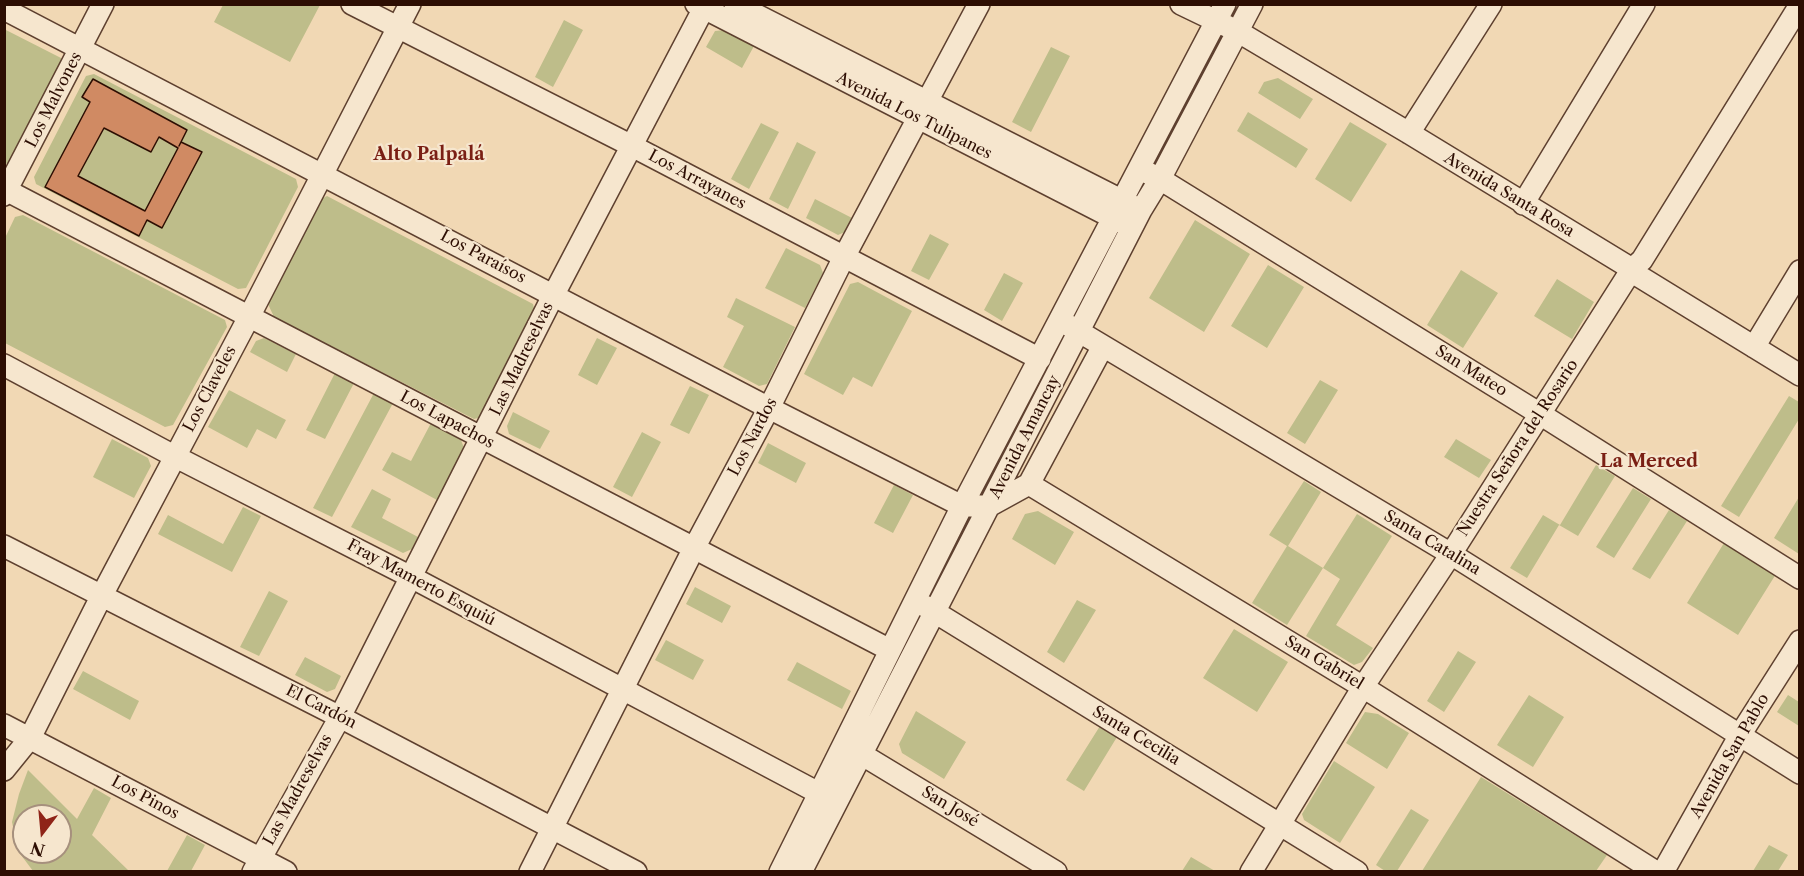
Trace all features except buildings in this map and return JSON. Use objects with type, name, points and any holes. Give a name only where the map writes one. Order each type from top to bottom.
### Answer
[{"type":"street","name":"Los Malvones","points":[[5,192],[104,4]]},
{"type":"street","name":"Los Arrayanes","points":[[352,4],[632,146],[1040,359]]},
{"type":"street","name":"Los Claveles","points":[[4,771],[30,738],[102,595],[249,317],[410,4]]},
{"type":"street","name":"Avenida Los Tulipanes","points":[[735,4],[922,109],[1127,214]]},
{"type":"street","name":"Los Nardos","points":[[530,872],[693,550],[769,408],[844,257],[979,4]]},
{"type":"street","name":"Avenida Santa Rosa","points":[[1182,4],[1220,13],[1237,31],[1632,269],[1637,275],[1800,375]]},
{"type":"street","name":"Avenida Amancay","points":[[851,750],[890,651],[962,506],[1060,321],[1127,214],[1160,178],[1252,4]]},
{"type":"street","points":[[1523,204],[1644,4]]},
{"type":"street","points":[[1409,133],[1488,5]]},
{"type":"street","name":"Nuestra Señora del Rosario","points":[[1251,872],[1363,687],[1451,554],[1632,269],[1642,260],[1800,5]]},
{"type":"street","name":"Avenida Los Tulipanes","points":[[702,6],[877,98],[922,109]]},
{"type":"street","name":"Las Madreselvas","points":[[257,865],[340,717],[702,6]]},
{"type":"street","name":"Los Paraísos","points":[[4,9],[769,408],[962,506]]},
{"type":"street","name":"Avenida Amancay","points":[[780,872],[827,798],[851,750],[935,613],[1079,331],[1127,214],[1139,170],[1220,13]]},
{"type":"street","name":"San Mateo","points":[[1139,170],[1160,178],[1800,578]]},
{"type":"street","name":"Los Lapachos","points":[[5,192],[890,651]]},
{"type":"street","points":[[1754,347],[1800,271]]},
{"type":"street","name":"Santa Catalina","points":[[1060,321],[1451,554],[1800,773]]},
{"type":"street","points":[[962,506],[989,506],[1029,484],[1103,346]]},
{"type":"street","name":"Fray Mamerto Esquiú","points":[[4,365],[174,456],[411,577],[827,798]]},
{"type":"street","name":"San Gabriel","points":[[1029,484],[1363,687],[1656,872]]},
{"type":"street","name":"El Cardón","points":[[4,546],[340,717],[636,872]]},
{"type":"street","name":"Santa Cecilia","points":[[915,600],[1357,872]]},
{"type":"street","name":"Avenida San Pablo","points":[[1663,872],[1740,735],[1800,641]]},
{"type":"street","name":"Los Pinos","points":[[4,725],[257,865],[286,872]]},
{"type":"street","name":"San José","points":[[851,750],[1056,872]]},
{"type":"street","name":"Avenida Amancay","points":[[801,872],[827,798]]},
{"type":"shaded area","points":[[223,4],[320,5],[290,62],[214,22]]},
{"type":"shaded area","points":[[564,20],[583,30],[553,87],[535,77]]},
{"type":"shaded area","points":[[4,29],[61,58],[62,65],[9,163],[5,164]]},
{"type":"shaded area","points":[[725,30],[754,46],[742,68],[706,47],[715,31]]},
{"type":"shaded area","points":[[1051,47],[1070,56],[1031,132],[1012,122]]},
{"type":"shaded area","points":[[94,74],[296,179],[298,187],[246,288],[238,289],[36,184],[34,177],[86,76]]},
{"type":"shaded area","points":[[1278,78],[1313,99],[1300,119],[1258,93],[1264,82]]},
{"type":"shaded area","points":[[1248,112],[1308,149],[1296,168],[1237,131]]},
{"type":"shaded area","points":[[1350,122],[1387,144],[1351,202],[1315,179]]},
{"type":"shaded area","points":[[761,123],[779,132],[749,189],[731,179]]},
{"type":"shaded area","points":[[797,142],[816,152],[788,209],[769,199]]},
{"type":"shaded area","points":[[327,196],[533,304],[535,312],[482,417],[474,419],[274,317],[268,304],[323,198]]},
{"type":"shaded area","points":[[815,199],[852,218],[845,232],[838,235],[806,218]]},
{"type":"shaded area","points":[[23,215],[225,320],[227,327],[173,425],[165,427],[5,343],[5,238],[15,217]]},
{"type":"shaded area","points":[[1195,220],[1250,254],[1204,332],[1149,298]]},
{"type":"shaded area","points":[[930,234],[949,244],[929,280],[911,271]]},
{"type":"shaded area","points":[[786,248],[820,265],[823,273],[805,308],[765,288]]},
{"type":"shaded area","points":[[1268,265],[1304,287],[1267,348],[1231,326]]},
{"type":"shaded area","points":[[1461,270],[1498,293],[1463,348],[1427,325]]},
{"type":"shaded area","points":[[1004,273],[1023,283],[1002,321],[984,310]]},
{"type":"shaded area","points":[[1557,279],[1594,302],[1572,339],[1534,316]]},
{"type":"shaded area","points":[[858,282],[912,311],[872,387],[853,377],[843,395],[804,374],[850,284]]},
{"type":"shaded area","points":[[736,298],[795,327],[767,384],[759,386],[723,367],[744,326],[727,317]]},
{"type":"shaded area","points":[[264,338],[296,354],[287,372],[250,352],[256,341]]},
{"type":"shaded area","points":[[597,338],[617,348],[597,385],[578,375]]},
{"type":"shaded area","points":[[335,373],[354,383],[325,439],[306,430]]},
{"type":"shaded area","points":[[1320,380],[1338,390],[1305,444],[1287,433]]},
{"type":"shaded area","points":[[690,386],[709,395],[689,434],[670,425]]},
{"type":"shaded area","points":[[229,390],[286,420],[276,439],[257,429],[247,448],[208,427]]},
{"type":"shaded area","points":[[374,393],[393,403],[332,517],[313,508]]},
{"type":"shaded area","points":[[1789,396],[1799,402],[1799,419],[1739,517],[1721,506]]},
{"type":"shaded area","points":[[513,412],[550,431],[540,449],[509,434],[507,426]]},
{"type":"shaded area","points":[[431,423],[461,440],[464,448],[437,500],[382,470],[392,452],[411,461]]},
{"type":"shaded area","points":[[642,432],[661,442],[632,497],[613,487]]},
{"type":"shaded area","points":[[112,439],[148,458],[151,466],[134,498],[93,477]]},
{"type":"shaded area","points":[[1456,439],[1491,460],[1479,478],[1444,457]]},
{"type":"shaded area","points":[[768,443],[806,463],[796,483],[758,463]]},
{"type":"shaded area","points":[[1596,465],[1615,476],[1578,536],[1559,525],[1527,578],[1510,568],[1543,515],[1560,525]]},
{"type":"shaded area","points":[[1304,481],[1321,492],[1288,546],[1323,568],[1287,625],[1252,603],[1287,546],[1269,535]]},
{"type":"shaded area","points":[[894,485],[913,495],[893,533],[874,523]]},
{"type":"shaded area","points":[[1633,488],[1651,499],[1614,558],[1596,547]]},
{"type":"shaded area","points":[[372,489],[391,499],[382,518],[418,537],[412,549],[403,553],[351,527]]},
{"type":"shaded area","points":[[1799,497],[1799,554],[1774,538]]},
{"type":"shaded area","points":[[243,507],[261,516],[232,572],[158,534],[168,515],[223,544]]},
{"type":"shaded area","points":[[1669,510],[1687,521],[1650,579],[1632,569]]},
{"type":"shaded area","points":[[1038,511],[1074,532],[1055,565],[1012,539],[1025,514]]},
{"type":"shaded area","points":[[1357,514],[1392,536],[1336,625],[1373,648],[1362,662],[1354,665],[1306,636],[1340,579],[1323,568]]},
{"type":"shaded area","points":[[1724,543],[1776,574],[1738,635],[1687,603]]},
{"type":"shaded area","points":[[695,587],[731,606],[722,623],[686,604]]},
{"type":"shaded area","points":[[269,591],[288,601],[259,656],[240,647]]},
{"type":"shaded area","points":[[1077,600],[1096,610],[1064,663],[1047,652]]},
{"type":"shaded area","points":[[1234,629],[1288,662],[1257,712],[1203,678]]},
{"type":"shaded area","points":[[666,640],[704,660],[693,680],[655,660]]},
{"type":"shaded area","points":[[1458,651],[1476,662],[1444,712],[1427,701]]},
{"type":"shaded area","points":[[305,657],[341,676],[335,689],[327,692],[295,675]]},
{"type":"shaded area","points":[[797,662],[851,691],[842,709],[787,680]]},
{"type":"shaded area","points":[[83,671],[139,701],[130,720],[73,689]]},
{"type":"shaded area","points":[[1529,695],[1564,717],[1533,767],[1497,745]]},
{"type":"shaded area","points":[[1788,695],[1799,702],[1799,726],[1777,712]]},
{"type":"shaded area","points":[[916,711],[966,742],[944,779],[902,753],[899,744]]},
{"type":"shaded area","points":[[1365,712],[1378,714],[1409,733],[1387,769],[1346,743]]},
{"type":"shaded area","points":[[1100,726],[1117,737],[1084,791],[1066,780]]},
{"type":"shaded area","points":[[1334,761],[1375,787],[1340,843],[1304,820],[1302,814]]},
{"type":"shaded area","points":[[28,770],[62,804],[16,804]]},
{"type":"shaded area","points":[[1481,777],[1607,855],[1596,871],[1422,871]]},
{"type":"shaded area","points":[[94,788],[111,798],[92,835],[129,871],[33,871],[28,864],[72,864],[72,814],[77,819]]},
{"type":"shaded area","points":[[1411,809],[1429,820],[1397,871],[1385,871],[1376,865]]},
{"type":"shaded area","points":[[187,835],[205,845],[191,871],[167,871]]},
{"type":"shaded area","points":[[1769,845],[1788,855],[1778,871],[1753,871]]},
{"type":"shaded area","points":[[1191,857],[1215,871],[1182,871]]},
{"type":"district","name":"Alto Palpalá","points":[[429,155]]},
{"type":"district","name":"La Merced","points":[[1649,462]]}]
